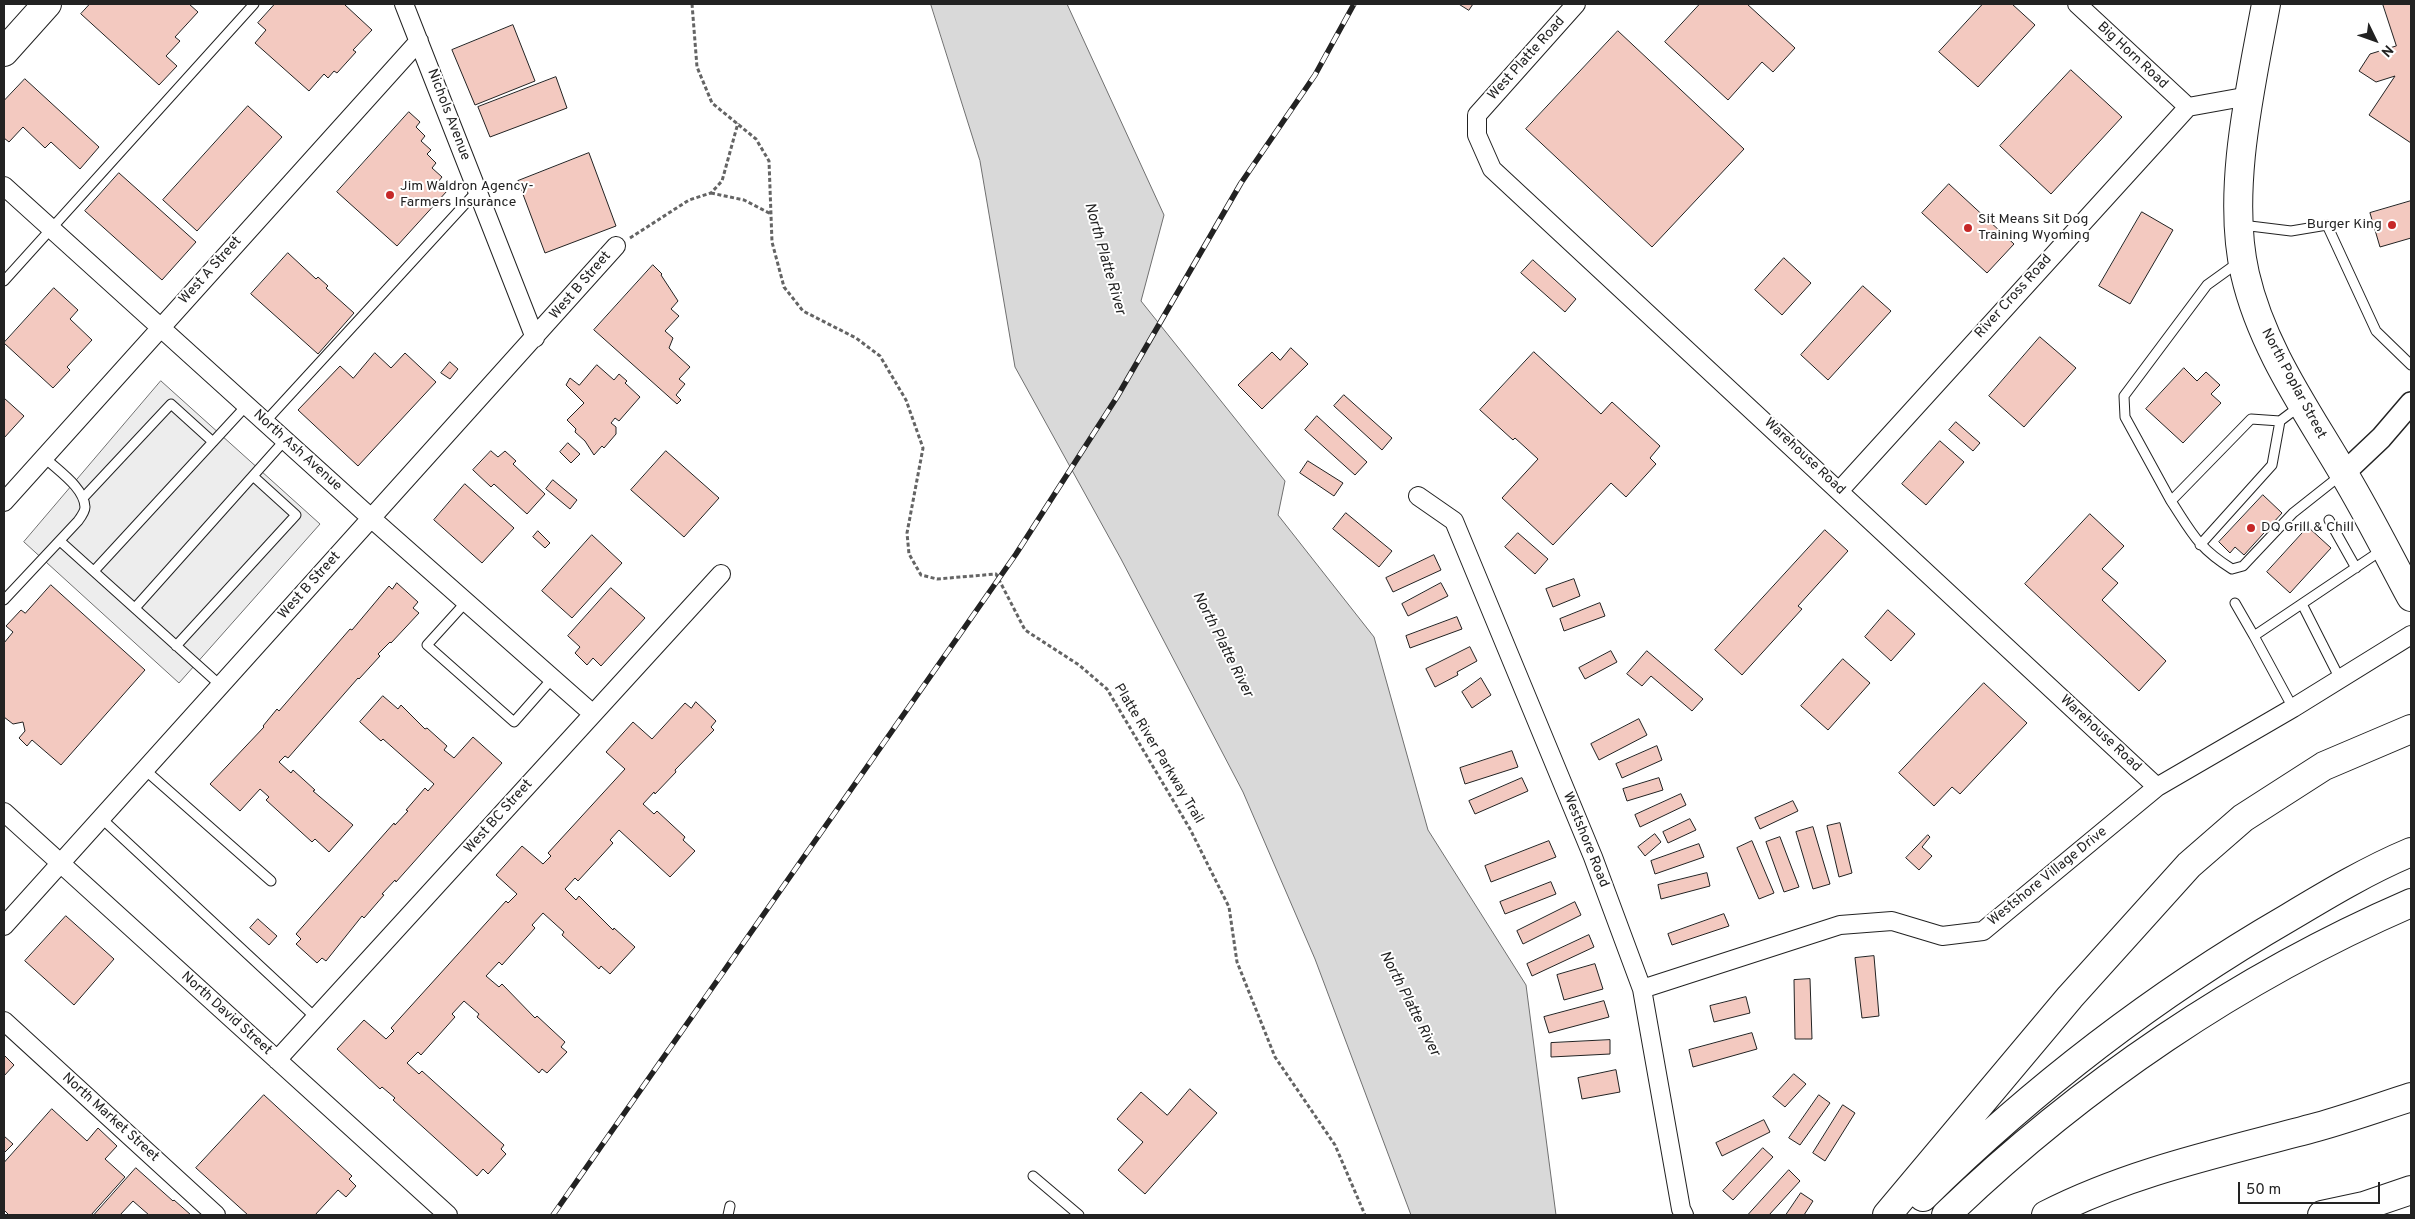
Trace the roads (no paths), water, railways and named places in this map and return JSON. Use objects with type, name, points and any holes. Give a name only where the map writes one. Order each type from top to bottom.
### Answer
[{"type":"main road","points":[[4,52],[47,4]]},
{"type":"main road","name":"North Poplar Street","points":[[2266,4],[2249,96],[2240,173],[2240,224],[2245,273],[2291,413],[2344,473],[2411,596]]},
{"type":"main road","points":[[1888,1215],[2070,997],[2189,865],[2243,818],[2318,770],[2411,729]]},
{"type":"main road","points":[[1904,1215],[2042,1088],[2128,1021],[2240,946],[2334,891],[2403,856]]},
{"type":"main road","points":[[1946,1215],[2024,1144],[2083,1097],[2164,1040],[2212,1008],[2292,961],[2411,903]]},
{"type":"main road","points":[[2046,1215],[2135,1177],[2236,1147],[2319,1126],[2411,1097]]},
{"type":"main road","points":[[2322,1215],[2364,1206],[2411,1190]]},
{"type":"street","name":"Nichols Avenue","points":[[404,4],[535,338]]},
{"type":"street","name":"West Platte Road","points":[[1477,114],[1576,4]]},
{"type":"street","name":"Big Horn Road","points":[[2077,4],[2188,107]]},
{"type":"street","name":"West A Street","points":[[4,502],[419,41]]},
{"type":"street","points":[[2188,107],[2249,96]]},
{"type":"street","name":"River Cross Road","points":[[1840,490],[2188,107]]},
{"type":"street","name":"Warehouse Road","points":[[1477,114],[1476,136],[1492,168],[2157,787]]},
{"type":"street","name":"North Ash Avenue","points":[[4,186],[371,518],[593,714]]},
{"type":"street","name":"West B Street","points":[[4,926],[59,862],[535,338],[616,246]]},
{"type":"street","points":[[2344,473],[2381,438],[2411,403]]},
{"type":"street","name":"Westshore Road","points":[[1418,496],[1454,521],[1593,857],[1642,989],[1681,1209],[1684,1215]]},
{"type":"street","name":"West BC Street","points":[[277,1060],[721,574]]},
{"type":"street","name":"Westshore Village Drive","points":[[1642,989],[1840,925],[1892,921],[1942,936],[1983,931],[2157,787],[2293,708],[2411,635]]},
{"type":"street","name":"North David Street","points":[[4,812],[448,1215]]},
{"type":"street","name":"North Market Street","points":[[4,1021],[216,1215]]},
{"type":"lane","points":[[4,281],[254,4]]},
{"type":"lane","points":[[265,422],[478,190]]},
{"type":"lane","points":[[2240,224],[2291,231],[2327,225],[2376,332],[2411,365]]},
{"type":"lane","points":[[2243,259],[2207,285],[2124,396],[2125,416],[2171,501],[2200,545],[2212,556],[2232,569],[2243,566],[2293,513],[2344,473]]},
{"type":"lane","points":[[83,498],[171,404],[213,442]]},
{"type":"lane","points":[[94,571],[247,405]]},
{"type":"lane","points":[[2171,501],[2251,419],[2291,413],[2272,466],[2200,545]]},
{"type":"lane","points":[[135,608],[285,440]]},
{"type":"lane","points":[[4,600],[78,521],[85,509],[83,498],[76,488],[44,458]]},
{"type":"lane","points":[[176,646],[296,515],[253,476]]},
{"type":"lane","points":[[2329,520],[2356,568]]},
{"type":"lane","points":[[60,541],[220,685]]},
{"type":"lane","points":[[2254,636],[2385,548]]},
{"type":"lane","points":[[466,602],[427,645],[514,722],[552,678]]},
{"type":"lane","points":[[2235,603],[2293,708]]},
{"type":"lane","points":[[2302,604],[2340,679]]},
{"type":"lane","points":[[144,769],[271,881]]},
{"type":"lane","points":[[100,817],[316,1018]]},
{"type":"lane","points":[[1033,1176],[1078,1215]]},
{"type":"water","name":"North Platte River","points":[[931,4],[1067,4],[1164,215],[1141,301],[1285,481],[1278,515],[1374,637],[1428,830],[1526,985],[1556,1215],[1411,1215],[1315,959],[1243,792],[1121,559],[1015,367],[980,161]]},
{"type":"railway","points":[[553,1215],[1016,554],[1117,397],[1241,183],[1315,75],[1354,4]]},
{"type":"place","name":"Jim Waldron Agency- Farmers Insurance","points":[[390,195]]},
{"type":"place","name":"Burger King","points":[[2392,225]]},
{"type":"place","name":"Sit Means Sit Dog Training Wyoming","points":[[1968,228]]},
{"type":"place","name":"DQ Grill & Chill","points":[[2251,528]]}]
